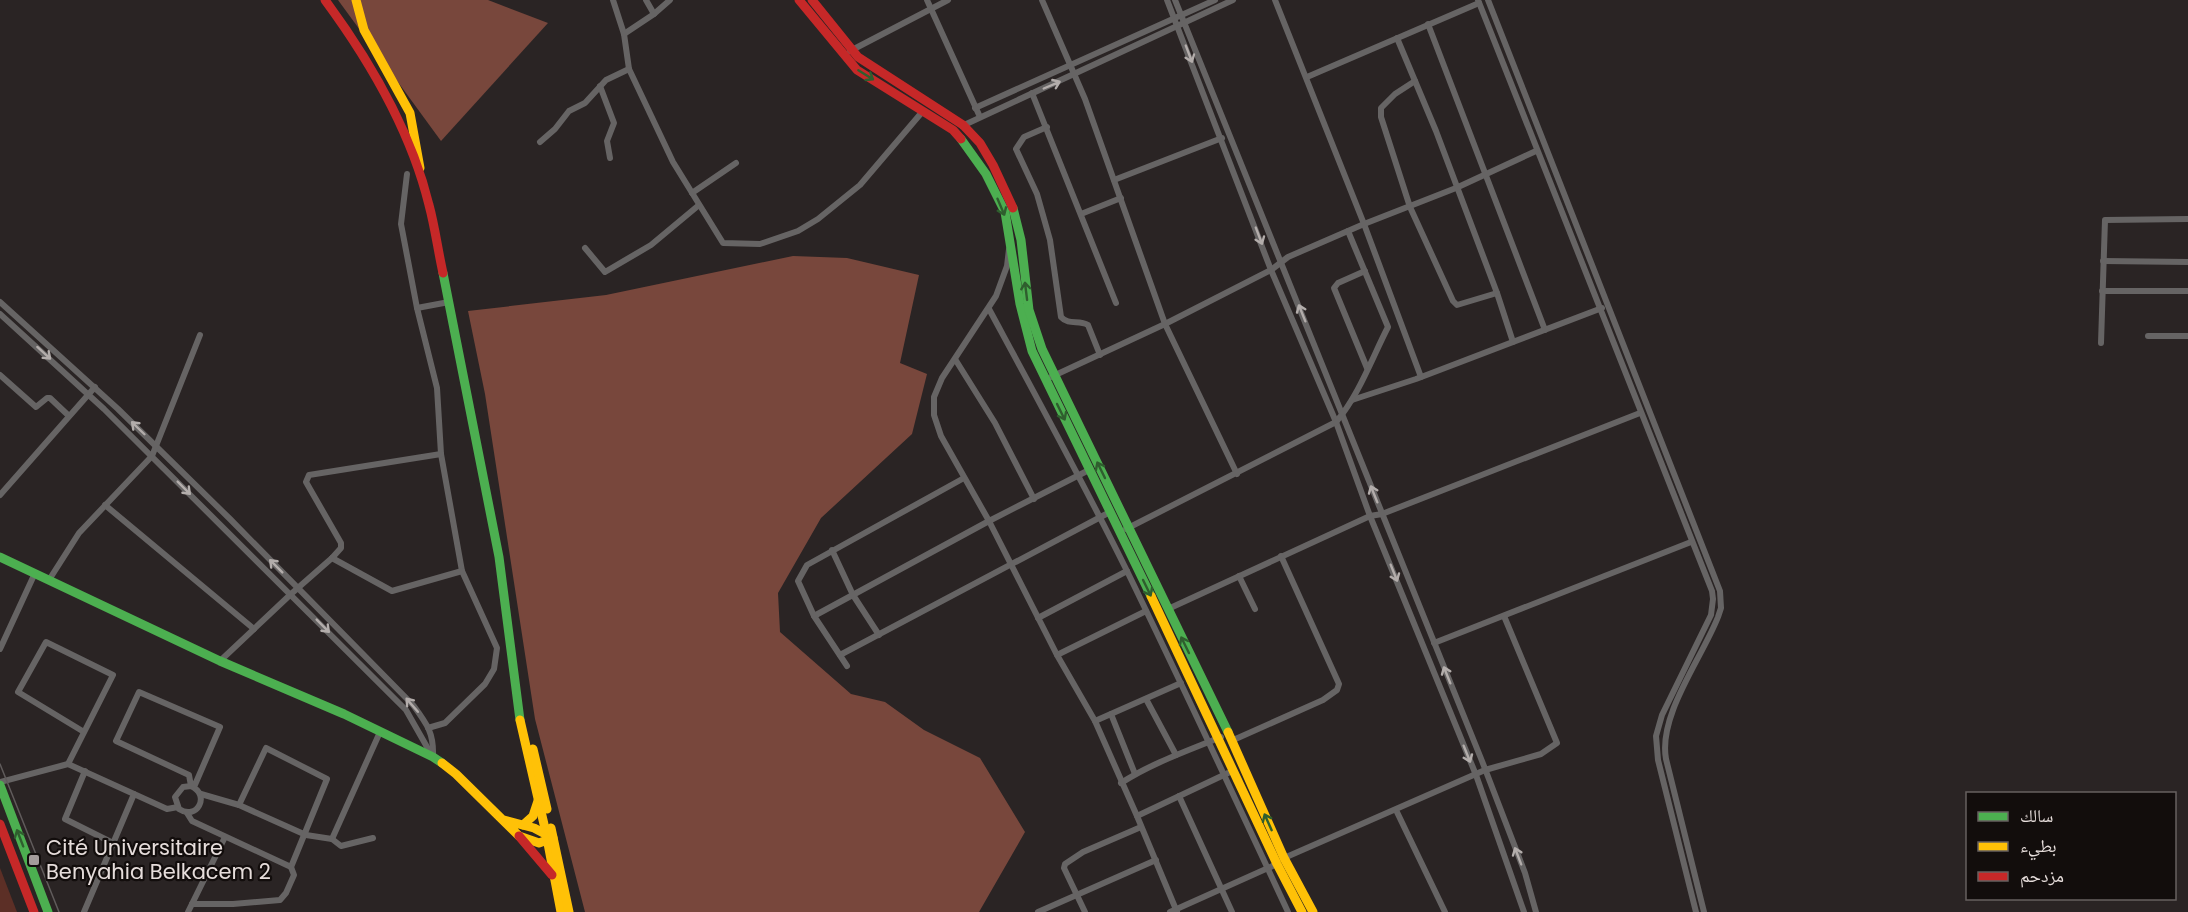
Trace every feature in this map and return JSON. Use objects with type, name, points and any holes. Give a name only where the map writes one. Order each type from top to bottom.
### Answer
[{"type":"main road","points":[[325,0],[347,30],[371,70],[404,133],[429,204],[499,557],[521,724],[538,798],[569,912]]},
{"type":"main road","points":[[356,0],[366,34],[410,113],[415,132],[420,174]]},
{"type":"main road","points":[[799,0],[857,70],[953,130],[984,169],[1002,207],[1009,234],[1025,332],[1045,380],[1110,512],[1124,530],[1168,609],[1226,738],[1276,863],[1313,912]]},
{"type":"main road","points":[[812,0],[852,50],[866,63],[963,125],[980,143],[993,165],[1011,203],[1021,240],[1029,310],[1038,339],[1124,530],[1226,738],[1229,773],[1302,912]]},
{"type":"main road","points":[[0,557],[220,661],[344,714],[433,757],[456,774],[504,820],[553,876]]},
{"type":"main road","points":[[518,698],[533,750],[561,912]]},
{"type":"main road","points":[[0,784],[48,912]]},
{"type":"main road","points":[[523,825],[532,816],[538,798]]},
{"type":"main road","points":[[504,820],[523,825],[549,837]]},
{"type":"main road","points":[[0,824],[34,912]]},
{"type":"main road","points":[[519,836],[534,842],[549,837]]},
{"type":"street","points":[[613,0],[624,34],[629,69],[673,162],[722,242],[760,244],[798,231],[818,219],[860,184],[922,111]]},
{"type":"street","points":[[646,0],[654,14]]},
{"type":"street","points":[[624,34],[670,0]]},
{"type":"street","points":[[927,0],[980,117]]},
{"type":"street","points":[[843,55],[948,0]]},
{"type":"street","points":[[1042,0],[1075,74],[1165,324],[1237,474]]},
{"type":"street","points":[[1167,0],[1181,19]]},
{"type":"street","points":[[1175,0],[1485,770],[1525,873],[1536,912]]},
{"type":"street","points":[[953,130],[1178,26],[1181,19],[1215,0]]},
{"type":"street","points":[[975,108],[1071,64],[1233,0]]},
{"type":"street","points":[[1275,0],[1364,224],[1421,377]]},
{"type":"street","points":[[1307,77],[1428,24],[1479,4],[1489,3],[1717,583],[1721,608],[1670,719],[1664,740],[1666,759],[1704,912]]},
{"type":"street","points":[[1479,4],[1712,591],[1713,607],[1707,624],[1662,715],[1658,726],[1656,749],[1696,912]]},
{"type":"street","points":[[1428,24],[1545,330]]},
{"type":"street","points":[[1178,26],[1271,270],[1336,422],[1371,516],[1476,775],[1524,912]]},
{"type":"street","points":[[1397,38],[1497,293],[1513,342]]},
{"type":"street","points":[[540,142],[555,129],[568,111],[585,103],[606,80],[629,69]]},
{"type":"street","points":[[1415,81],[1395,94],[1381,108],[1381,117],[1410,207],[1453,301],[1457,305],[1497,293]]},
{"type":"street","points":[[600,86],[614,123],[608,141],[610,158]]},
{"type":"street","points":[[1032,93],[1116,303]]},
{"type":"street","points":[[1047,127],[1024,137],[1017,144],[1016,153],[1037,195],[1047,229],[1059,313],[1067,322],[1082,322],[1088,325],[1100,355]]},
{"type":"street","points":[[1114,180],[1222,138]]},
{"type":"street","points":[[1045,380],[1165,324],[1271,270],[1281,261],[1364,224],[1456,188],[1536,151]]},
{"type":"street","points":[[692,193],[736,163]]},
{"type":"street","points":[[407,174],[401,224],[417,308],[437,388],[441,454],[462,572],[497,648],[494,669],[485,684],[445,723],[428,728]]},
{"type":"street","points":[[1081,214],[1121,198]]},
{"type":"street","points":[[585,248],[605,272],[651,245],[699,205]]},
{"type":"street","points":[[2102,343],[2104,221],[2107,218],[2188,219]]},
{"type":"street","points":[[1124,530],[1336,422],[1343,414],[1388,327],[1348,231]]},
{"type":"street","points":[[1009,234],[1007,266],[996,296],[942,378],[934,397],[934,415],[942,436],[989,521],[1057,655],[1095,721],[1137,816],[1174,911],[1485,770],[1541,754],[1557,743],[1504,616]]},
{"type":"street","points":[[2103,261],[2188,262]]},
{"type":"street","points":[[1365,271],[1338,283],[1334,291],[1367,368]]},
{"type":"street","points":[[2102,291],[2188,291]]},
{"type":"street","points":[[0,302],[95,387],[413,705],[434,741],[433,757]]},
{"type":"street","points":[[417,308],[449,302]]},
{"type":"street","points":[[1352,400],[1421,377],[1608,305]]},
{"type":"street","points":[[988,309],[1100,518],[1209,742],[1229,773],[1137,816]]},
{"type":"street","points":[[0,314],[152,456],[406,710],[433,757]]},
{"type":"street","points":[[49,580],[79,533],[152,456],[200,335]]},
{"type":"street","points":[[2148,336],[2188,336]]},
{"type":"street","points":[[955,359],[995,423],[1034,499]]},
{"type":"street","points":[[0,375],[36,407],[50,398],[69,416]]},
{"type":"street","points":[[0,495],[95,387]]},
{"type":"street","points":[[1168,609],[1371,516],[1382,514],[1640,413]]},
{"type":"street","points":[[220,661],[332,558],[341,545],[306,482],[309,475],[441,454]]},
{"type":"street","points":[[814,616],[989,521],[1089,470]]},
{"type":"street","points":[[847,666],[814,616],[798,581],[807,565],[964,478]]},
{"type":"street","points":[[105,505],[254,629]]},
{"type":"street","points":[[840,655],[1110,512]]},
{"type":"street","points":[[1434,643],[1691,542]]},
{"type":"street","points":[[832,550],[853,596],[879,634]]},
{"type":"street","points":[[1121,783],[1176,755],[1226,738],[1323,699],[1337,690],[1339,684],[1281,556]]},
{"type":"street","points":[[332,558],[392,591],[462,572]]},
{"type":"street","points":[[1038,618],[1127,571]]},
{"type":"street","points":[[0,649],[35,573]]},
{"type":"street","points":[[1239,576],[1255,609]]},
{"type":"street","points":[[1057,655],[1146,611]]},
{"type":"street","points":[[68,764],[113,675],[46,642],[18,692],[84,732]]},
{"type":"street","points":[[1095,721],[1181,682]]},
{"type":"street","points":[[193,787],[220,727],[139,692],[116,741],[189,775],[193,787],[201,794],[239,805],[306,836],[332,839],[341,846],[373,838]]},
{"type":"street","points":[[1146,699],[1176,755]]},
{"type":"street","points":[[1111,714],[1135,774]]},
{"type":"street","points":[[332,839],[380,732]]},
{"type":"street","points":[[239,805],[266,748],[327,779],[306,836],[291,867]]},
{"type":"street","points":[[0,784],[68,764],[167,809],[178,807]]},
{"type":"street","points":[[85,771],[64,819],[113,843]]},
{"type":"street","points":[[192,904],[233,904],[280,900],[286,893],[294,875],[291,867],[192,821],[175,801],[177,793],[183,787],[193,787]]},
{"type":"street","points":[[84,912],[134,794]]},
{"type":"street","points":[[187,813],[192,813],[200,807],[201,794]]},
{"type":"street","points":[[1179,796],[1232,912]]},
{"type":"street","points":[[1396,810],[1445,912]]},
{"type":"street","points":[[1085,912],[1064,868],[1068,861],[1141,827]]},
{"type":"street","points":[[188,912],[225,837]]},
{"type":"street","points":[[1038,912],[1155,860]]},
{"type":"street","points":[[1276,863],[1288,912]]},
{"type":"shaded area","points":[[338,0],[488,0],[548,23],[441,141]]},
{"type":"shaded area","points":[[793,256],[847,258],[919,275],[900,363],[927,374],[912,434],[821,518],[778,593],[780,632],[851,694],[885,702],[924,730],[980,758],[1025,832],[979,912],[585,912],[535,719],[485,394],[468,311],[606,295]]},
{"type":"shaded area","points":[[0,868],[17,912],[0,912]]},
{"type":"tram line","points":[[0,764],[59,912]]},
{"type":"traffic: fast","points":[[961,139],[986,174],[1005,212],[1020,304],[1032,351],[1151,596]]},
{"type":"traffic: fast","points":[[1013,208],[1021,240],[1029,310],[1042,349],[1228,732]]},
{"type":"traffic: fast","points":[[443,273],[499,557],[520,720]]},
{"type":"traffic: fast","points":[[0,557],[220,661],[344,714],[442,763]]},
{"type":"traffic: fast","points":[[0,785],[48,912]]},
{"type":"traffic: slow","points":[[356,0],[364,30],[410,113],[420,168]]},
{"type":"traffic: slow","points":[[1151,596],[1277,864],[1302,912]]},
{"type":"traffic: slow","points":[[520,720],[546,833],[561,912]]},
{"type":"traffic: slow","points":[[1228,732],[1284,858],[1313,912]]},
{"type":"traffic: slow","points":[[533,749],[547,809]]},
{"type":"traffic: slow","points":[[442,763],[519,836],[539,843],[553,838],[534,828],[504,820]]},
{"type":"traffic: slow","points":[[523,825],[533,816],[538,801]]},
{"type":"traffic: slow","points":[[551,828],[569,912]]},
{"type":"traffic: jam","points":[[325,0],[358,47],[400,124],[421,177],[443,273]]},
{"type":"traffic: jam","points":[[799,0],[857,70],[953,130],[961,139]]},
{"type":"traffic: jam","points":[[812,0],[858,57],[963,125],[980,143],[1013,208]]},
{"type":"traffic: jam","points":[[0,824],[34,912]]},
{"type":"traffic: jam","points":[[519,836],[552,875]]},
{"type":"place","name":"Cité Universitaire Benyahia Belkacem 2","points":[[34,860]]}]
